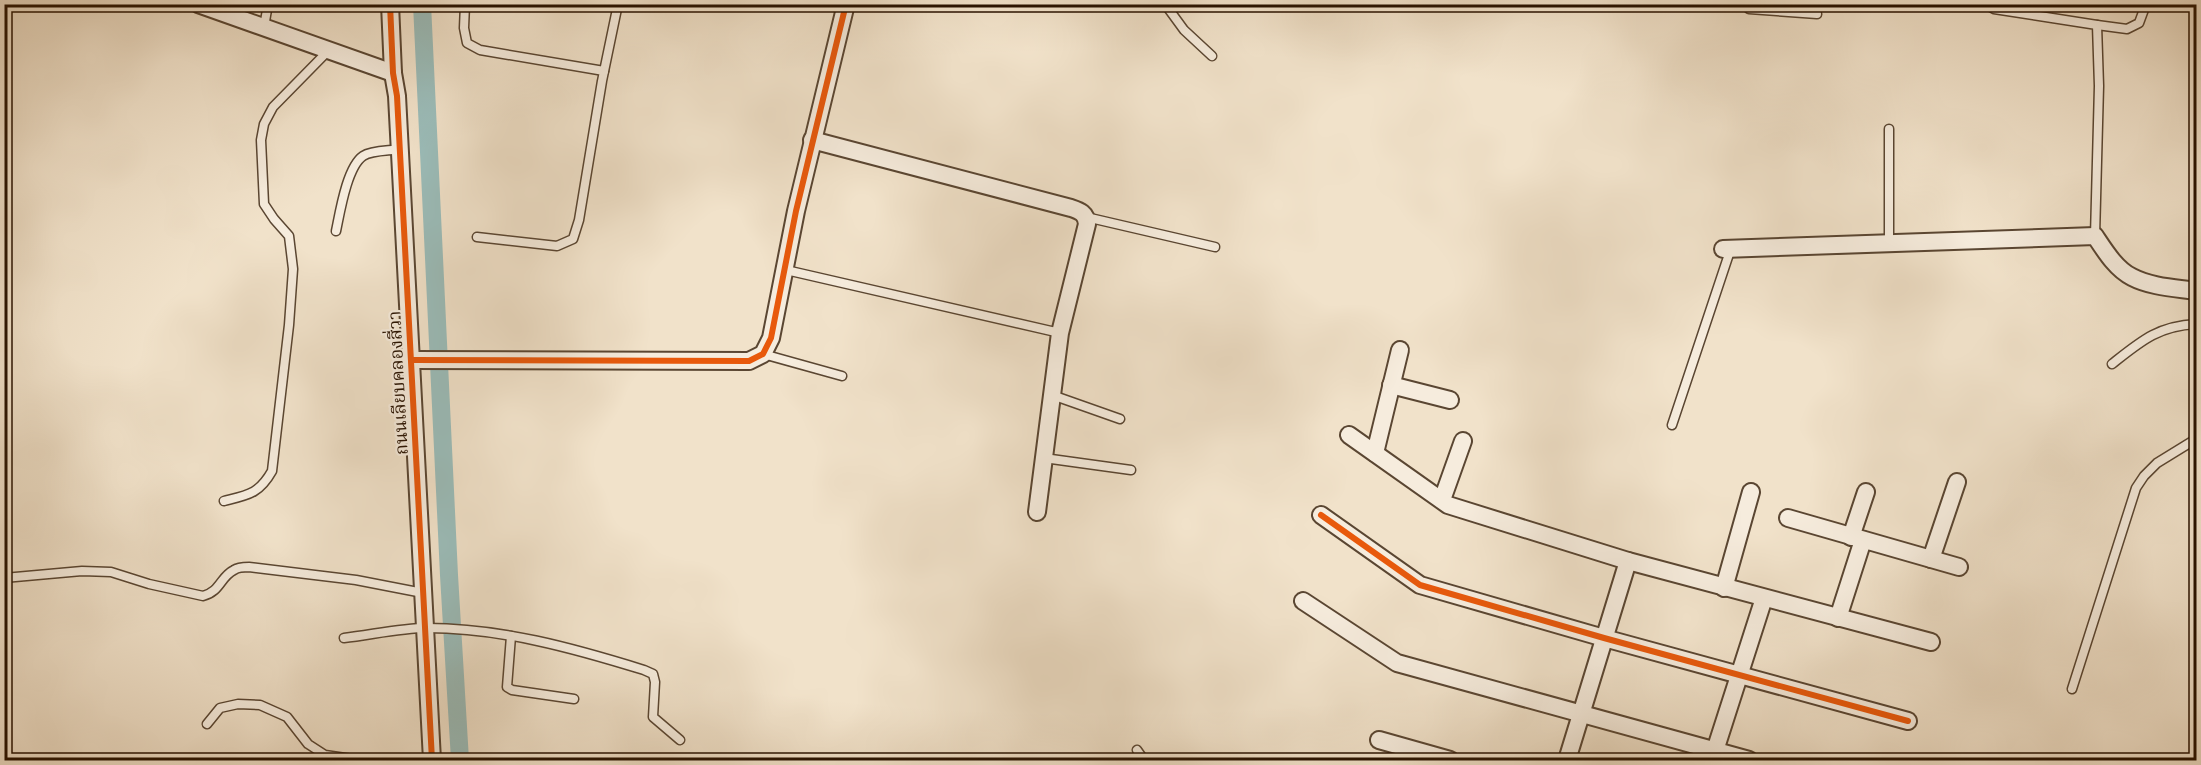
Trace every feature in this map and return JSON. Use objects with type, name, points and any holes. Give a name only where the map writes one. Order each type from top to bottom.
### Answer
[{"type":"street","points":[[198,4],[393,73]]},
{"type":"street","name":"ถนนเลียบคลองสี่วา","points":[[390,4],[412,360],[432,760]]},
{"type":"street","points":[[412,360],[749,361],[764,354],[771,338],[796,211],[846,4]]},
{"type":"street","points":[[812,140],[1071,208],[1086,217],[1087,224],[1060,333],[1037,512]]},
{"type":"street","points":[[1727,248],[2094,236],[2112,260],[2132,277],[2157,285],[2196,291]]},
{"type":"street","points":[[1375,453],[1400,350]]},
{"type":"street","points":[[1391,386],[1450,400]]},
{"type":"street","points":[[1349,435],[1448,505],[1628,561],[1931,642]]},
{"type":"street","points":[[1442,500],[1463,441]]},
{"type":"street","points":[[1931,560],[1957,482]]},
{"type":"street","points":[[1724,588],[1751,492]]},
{"type":"street","points":[[1838,618],[1866,492]]},
{"type":"street","points":[[1321,515],[1420,585],[1908,721]]},
{"type":"street","points":[[1788,518],[1959,567]]},
{"type":"street","points":[[1567,760],[1628,561]]},
{"type":"street","points":[[1713,756],[1764,598]]},
{"type":"street","points":[[1303,601],[1397,663],[1581,714],[1713,756],[1749,760]]},
{"type":"street","points":[[1379,740],[1450,760]]},
{"type":"lane","points":[[4,11],[15,4]]},
{"type":"lane","points":[[264,27],[268,4]]},
{"type":"lane","points":[[465,4],[464,28],[467,43],[480,50],[604,71]]},
{"type":"lane","points":[[477,237],[557,246],[573,240],[579,220],[604,71],[618,4]]},
{"type":"lane","points":[[1164,4],[1184,30],[1212,56]]},
{"type":"lane","points":[[1744,4],[1749,9],[1756,10],[1817,14]]},
{"type":"lane","points":[[1985,4],[1994,9],[2127,28],[2139,22],[2146,4]]},
{"type":"lane","points":[[2094,236],[2099,86],[2097,25]]},
{"type":"lane","points":[[224,501],[251,494],[264,486],[272,471],[290,325],[293,269],[289,236],[264,204],[261,183],[261,140],[264,124],[273,107],[328,50]]},
{"type":"lane","points":[[1889,129],[1889,243]]},
{"type":"lane","points":[[336,231],[356,162],[365,154],[400,149]]},
{"type":"lane","points":[[1086,217],[1215,247]]},
{"type":"lane","points":[[1672,425],[1727,248]]},
{"type":"lane","points":[[786,270],[1060,333]]},
{"type":"lane","points":[[2112,364],[2143,338],[2166,328],[2196,324]]},
{"type":"lane","points":[[764,354],[842,375]]},
{"type":"lane","points":[[1052,395],[1120,419]]},
{"type":"lane","points":[[2072,689],[2136,488],[2157,463],[2196,440]]},
{"type":"lane","points":[[1044,458],[1131,470]]},
{"type":"lane","points":[[4,578],[82,571],[111,572],[149,584],[203,596],[218,588],[234,569],[249,567],[356,580],[423,593]]},
{"type":"lane","points":[[344,638],[425,628],[473,629],[569,647],[652,674],[656,682],[653,717],[680,740]]},
{"type":"lane","points":[[511,636],[507,687],[512,690],[574,699]]},
{"type":"lane","points":[[207,724],[220,708],[238,704],[260,705],[287,717],[308,744],[325,755],[359,760]]},
{"type":"lane","points":[[1137,750],[1144,760]]},
{"type":"waterway","points":[[422,4],[460,760]]},
{"type":"cycle path","points":[[390,4],[393,73],[397,96],[432,760]]},
{"type":"cycle path","points":[[412,360],[749,361],[763,354],[771,338],[796,211],[846,4]]},
{"type":"cycle path","points":[[1321,515],[1420,585],[1908,721]]}]
